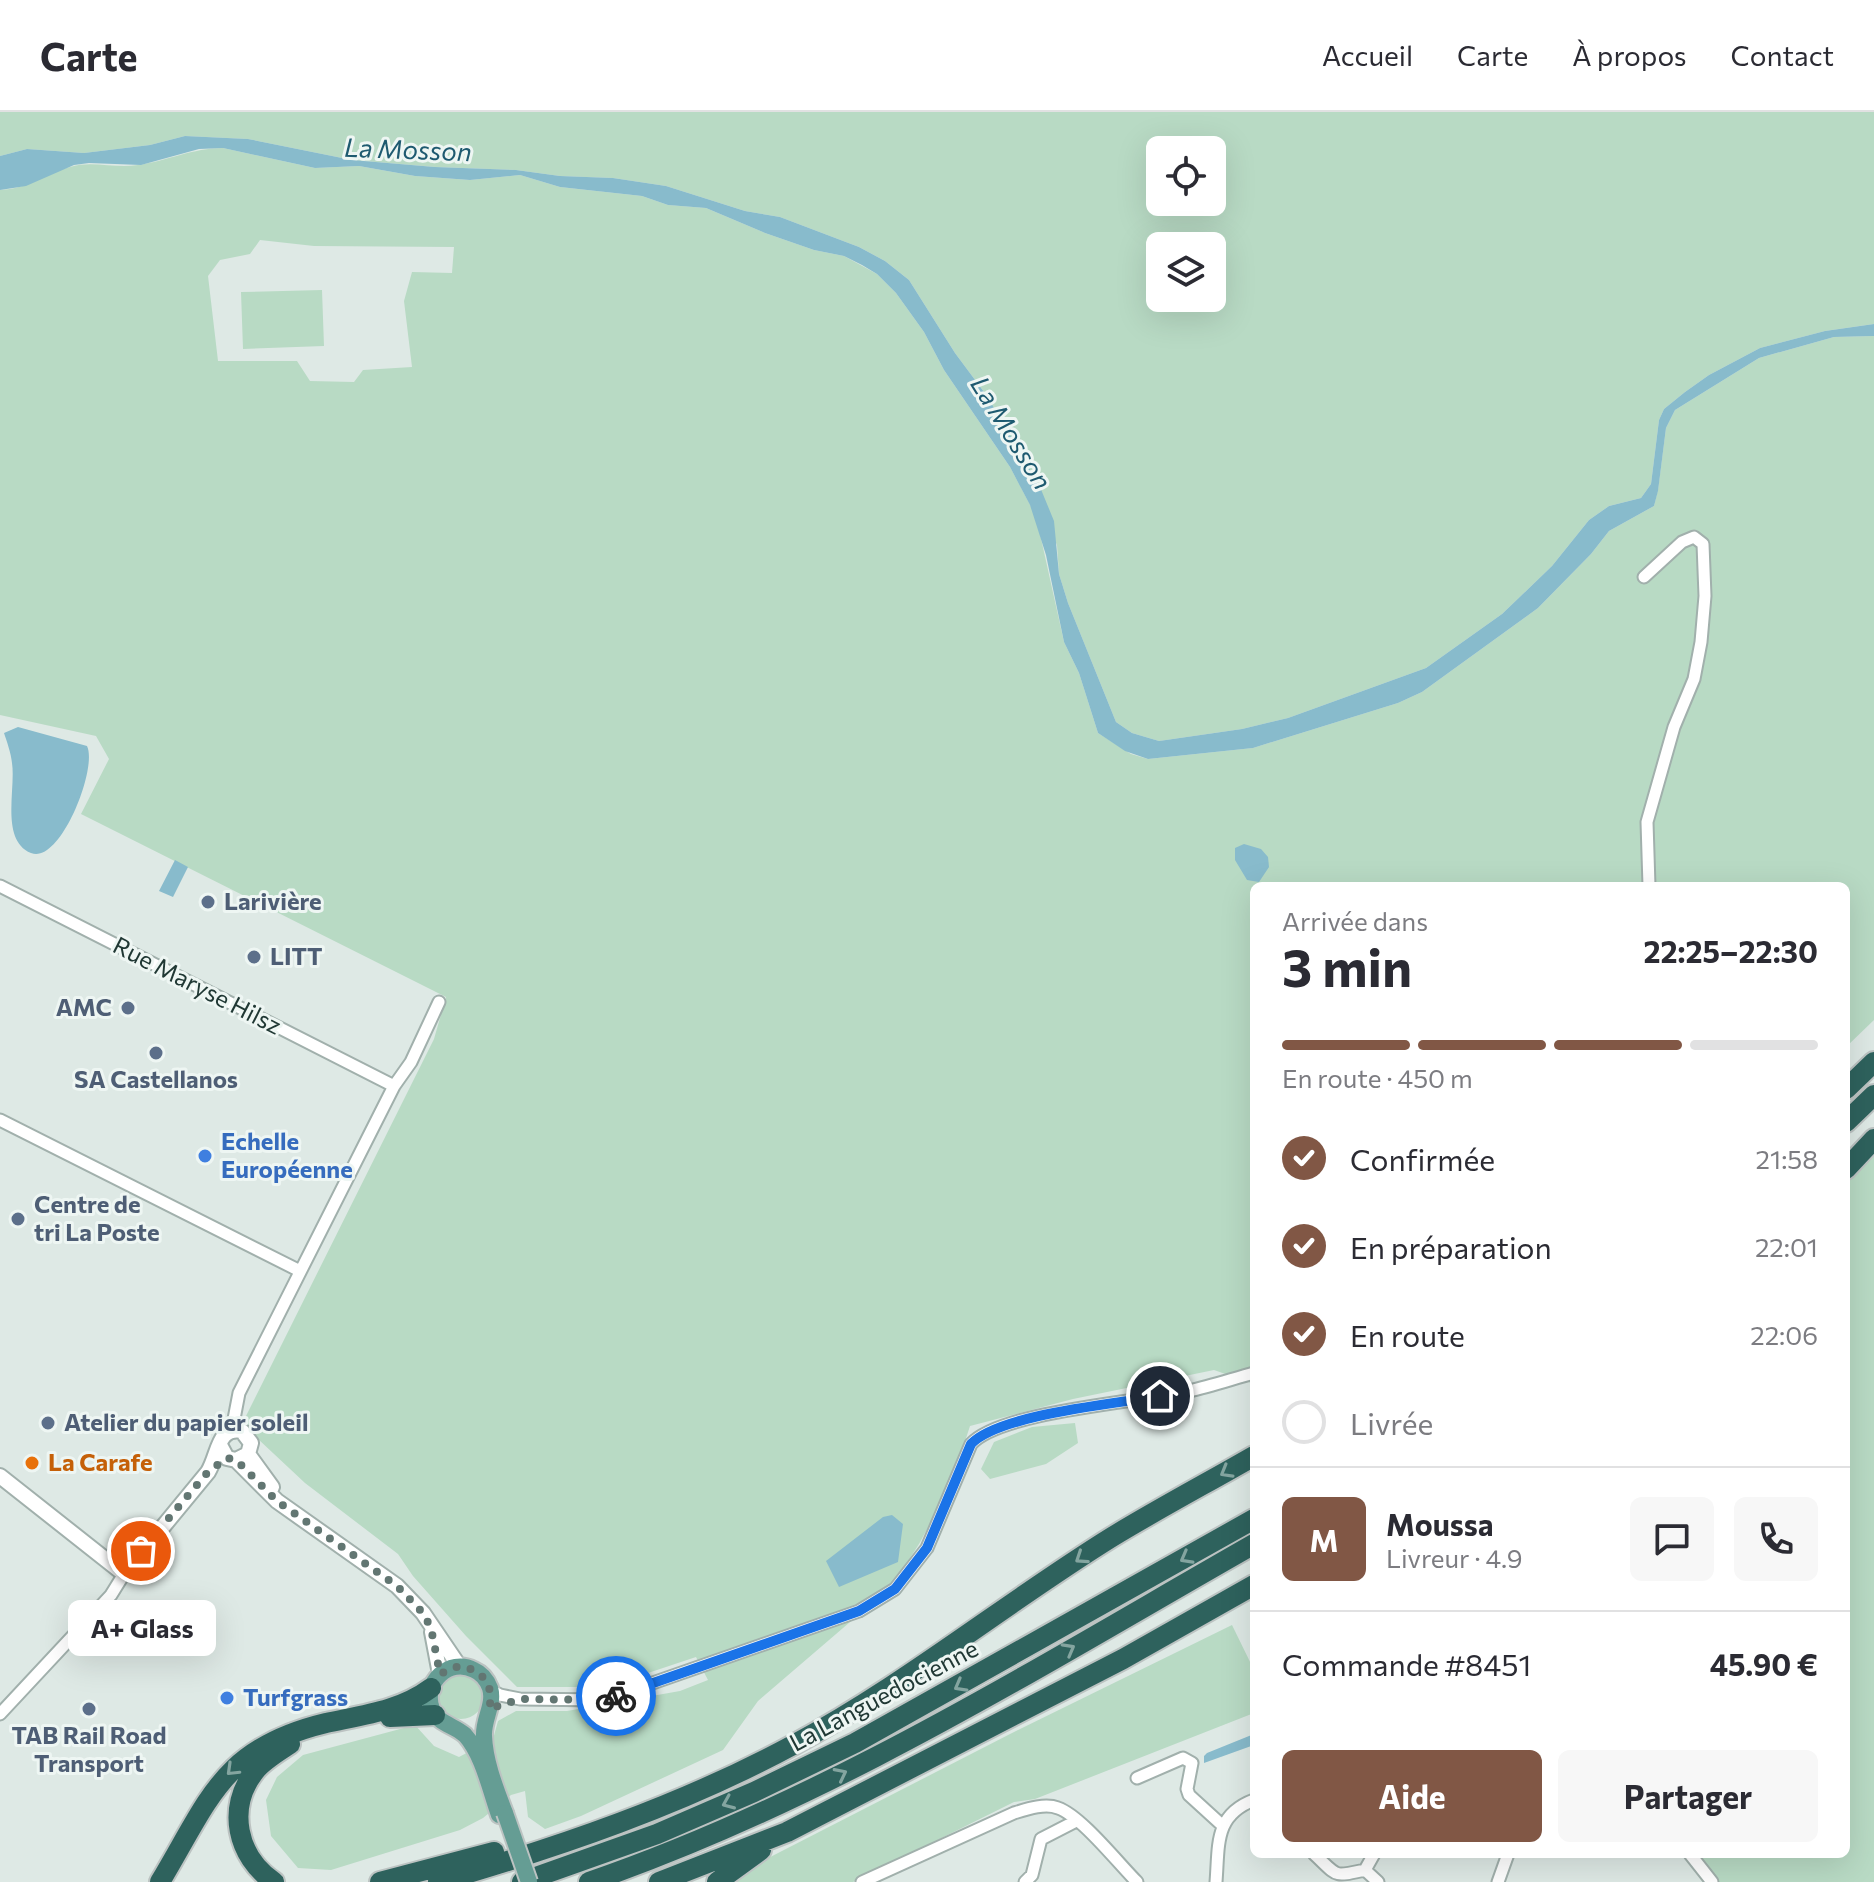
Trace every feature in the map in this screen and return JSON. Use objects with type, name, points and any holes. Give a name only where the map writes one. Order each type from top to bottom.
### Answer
[{"type":"highway","points":[[1850,1085],[1874,1062]]},
{"type":"highway","points":[[1850,1118],[1874,1095]]},
{"type":"highway","points":[[1850,1148],[1874,1127]]},
{"type":"highway","points":[[1850,1165],[1874,1139]]},
{"type":"highway","points":[[438,1882],[622,1821],[766,1760],[901,1681],[1112,1537],[1250,1458]]},
{"type":"highway","name":"La Languedocienne","points":[[525,1882],[657,1834],[842,1750],[1250,1521]]},
{"type":"highway","name":"La Languedocienne","points":[[589,1882],[726,1828],[834,1778],[914,1737],[1250,1546]]},
{"type":"highway","points":[[659,1882],[787,1832],[1110,1666],[1250,1587]]},
{"type":"highway","points":[[160,1882],[212,1792],[250,1754],[303,1729],[402,1705],[435,1681]]},
{"type":"highway","points":[[274,1882],[248,1858],[239,1825],[239,1805],[255,1771],[291,1743],[328,1731],[401,1715],[435,1715]]},
{"type":"highway","points":[[380,1882],[622,1821]]},
{"type":"highway","points":[[717,1882],[787,1832]]},
{"type":"main road","points":[[502,1814],[483,1734],[490,1690],[479,1672],[459,1666],[435,1681],[430,1699],[435,1715],[466,1736],[477,1756],[502,1814],[525,1882]]},
{"type":"main road","points":[[454,1727],[472,1725],[488,1711]]},
{"type":"street","points":[[1644,577],[1682,542],[1694,537],[1703,544],[1705,596],[1701,642],[1694,679],[1674,727],[1647,822],[1649,882]]},
{"type":"street","name":"Rue Maryse Hilsz","points":[[0,886],[394,1086]]},
{"type":"street","points":[[236,1430],[244,1384],[439,1002]]},
{"type":"street","points":[[0,1120],[300,1271]]},
{"type":"street","points":[[490,1690],[520,1699],[604,1700],[859,1611],[895,1589],[927,1548],[971,1444],[980,1434],[1015,1421],[1190,1391],[1250,1374]]},
{"type":"street","points":[[0,1714],[111,1595],[124,1574],[208,1472],[251,1443],[236,1430]]},
{"type":"street","points":[[236,1430],[223,1435],[233,1454],[288,1510],[397,1586],[423,1613],[459,1666]]},
{"type":"street","points":[[0,1476],[124,1574]]},
{"type":"street","points":[[431,1628],[435,1681]]},
{"type":"street","points":[[488,1711],[520,1699]]},
{"type":"street","points":[[1137,1778],[1183,1758],[1189,1759],[1192,1763],[1187,1789],[1189,1795],[1223,1826]]},
{"type":"street","points":[[1216,1882],[1223,1826],[1232,1810],[1250,1802]]},
{"type":"street","points":[[866,1881],[1026,1810],[1057,1807],[1100,1842],[1137,1882]]},
{"type":"street","points":[[1025,1882],[1032,1875],[1041,1839],[1076,1821]]},
{"type":"street","points":[[1319,1858],[1341,1875],[1365,1870],[1372,1858]]},
{"type":"street","points":[[1498,1882],[1507,1858]]},
{"type":"street","points":[[1693,1858],[1712,1882]]},
{"type":"street","points":[[1365,1870],[1378,1882]]},
{"type":"green space","points":[[0,112],[1874,112],[1874,324],[1825,331],[1760,348],[1709,375],[1685,392],[1664,409],[1659,420],[1651,484],[1641,498],[1609,506],[1589,520],[1552,566],[1502,614],[1426,668],[1288,718],[1242,729],[1159,741],[1132,733],[1116,722],[1068,603],[1059,574],[1057,545],[987,396],[955,353],[909,280],[885,261],[859,247],[780,217],[745,211],[666,186],[613,178],[352,160],[248,139],[185,136],[150,145],[84,153],[27,149],[0,156]]},
{"type":"green space","points":[[223,148],[315,168],[359,166],[415,176],[470,180],[520,175],[560,187],[642,196],[668,205],[706,208],[765,233],[814,250],[844,256],[877,274],[896,293],[924,332],[944,370],[1010,467],[1036,516],[1064,642],[1079,673],[1098,733],[1131,754],[1148,759],[1253,748],[1398,703],[1422,692],[1538,608],[1609,531],[1654,506],[1666,428],[1675,410],[1759,358],[1834,337],[1874,336],[1874,1020],[1850,1043],[1850,882],[1250,882],[1250,1383],[1214,1370],[1073,1399],[970,1426],[950,1487],[892,1586],[758,1701],[723,1750],[581,1816],[545,1829],[528,1817],[525,1791],[511,1795],[483,1818],[460,1830],[331,1870],[298,1868],[271,1836],[266,1800],[277,1777],[303,1755],[415,1725],[434,1746],[459,1757],[493,1739],[498,1721],[516,1711],[567,1711],[680,1691],[708,1680],[696,1657],[606,1687],[517,1687],[466,1636],[413,1576],[398,1554],[305,1483],[242,1424],[434,1039],[446,997],[81,814],[109,759],[96,736],[0,715],[0,190],[21,187],[78,165],[138,165]],"holes":[[[260,240],[314,246],[454,247],[452,273],[412,272],[404,301],[412,367],[363,370],[354,382],[310,381],[297,361],[218,361],[208,276],[220,260],[250,254]]]},
{"type":"green space","points":[[322,290],[324,346],[243,349],[241,292]]},
{"type":"green space","points":[[1874,1156],[1874,1882],[1715,1882],[1697,1858],[1850,1858],[1850,1179]]},
{"type":"green space","points":[[1075,1423],[1078,1443],[1046,1464],[990,1479],[981,1469],[994,1442],[1032,1427]]},
{"type":"green space","points":[[1232,1625],[1250,1662],[1250,1715],[1035,1799],[1014,1802],[853,1882],[734,1882],[749,1868]]},
{"type":"green space","points":[[461,1673],[477,1680],[484,1696],[477,1712],[461,1719],[445,1712],[438,1696],[445,1680]]},
{"type":"water","points":[[185,136],[248,139],[352,160],[613,178],[666,186],[745,211],[780,217],[859,247],[885,261],[909,280],[955,353],[987,396],[1040,487],[1054,521],[1059,574],[1068,603],[1116,722],[1132,733],[1159,741],[1242,729],[1288,718],[1426,668],[1502,614],[1552,566],[1589,520],[1609,506],[1641,498],[1651,484],[1659,420],[1664,409],[1685,392],[1709,375],[1760,348],[1825,331],[1874,324],[1874,336],[1834,337],[1759,358],[1675,410],[1666,428],[1654,506],[1609,531],[1538,608],[1422,692],[1398,703],[1253,748],[1148,759],[1125,751],[1098,733],[1079,673],[1064,642],[1046,555],[1030,505],[1010,467],[944,370],[924,332],[896,293],[877,274],[844,256],[814,250],[765,233],[706,208],[668,205],[642,196],[560,187],[520,175],[470,180],[415,176],[359,166],[315,168],[223,148],[199,149],[141,165],[74,165],[26,186],[0,190],[0,156],[27,149],[84,153],[150,145]]},
{"type":"water","points":[[18,727],[87,746],[89,757],[82,793],[64,830],[54,844],[42,853],[31,853],[21,846],[12,826],[13,774],[4,733]]},
{"type":"water","points":[[1244,844],[1261,849],[1268,857],[1269,867],[1259,882],[1247,880],[1235,860],[1235,848]]},
{"type":"water","points":[[175,860],[188,867],[173,897],[159,891]]},
{"type":"water","points":[[892,1515],[903,1524],[898,1562],[839,1587],[826,1561],[883,1517]]},
{"type":"water","points":[[1250,1736],[1250,1746],[1204,1763],[1207,1753]]},
{"type":"way so far","points":[[141,1551],[208,1472],[227,1458],[236,1460],[277,1501],[397,1586],[428,1621],[440,1674],[448,1668],[459,1666],[479,1672],[490,1690],[489,1709],[520,1699],[604,1700],[616,1696]]},
{"type":"place","name":"Larivière","points":[[208,902]]},
{"type":"place","name":"LITT","points":[[254,957]]},
{"type":"place","name":"AMC","points":[[128,1008]]},
{"type":"place","name":"SA Castellanos","points":[[156,1053]]},
{"type":"place","name":"Echelle Européenne","points":[[205,1156]]},
{"type":"place","name":"Centre de tri La Poste","points":[[18,1219]]},
{"type":"place","name":"Atelier du papier soleil","points":[[48,1423]]},
{"type":"place","name":"La Carafe","points":[[32,1463]]},
{"type":"place","name":"A+ Glass","points":[[141,1551]]},
{"type":"place","name":"Turfgrass","points":[[227,1698]]},
{"type":"place","name":"TAB Rail Road Transport","points":[[89,1709]]},
{"type":"route","points":[[616,1696],[859,1611],[895,1589],[927,1548],[971,1444],[980,1434],[1015,1421],[1160,1396]]},
{"type":"water label","name":"La Mosson","points":[[408,150]]},
{"type":"water label","name":"La Mosson","points":[[1011,433]]}]
